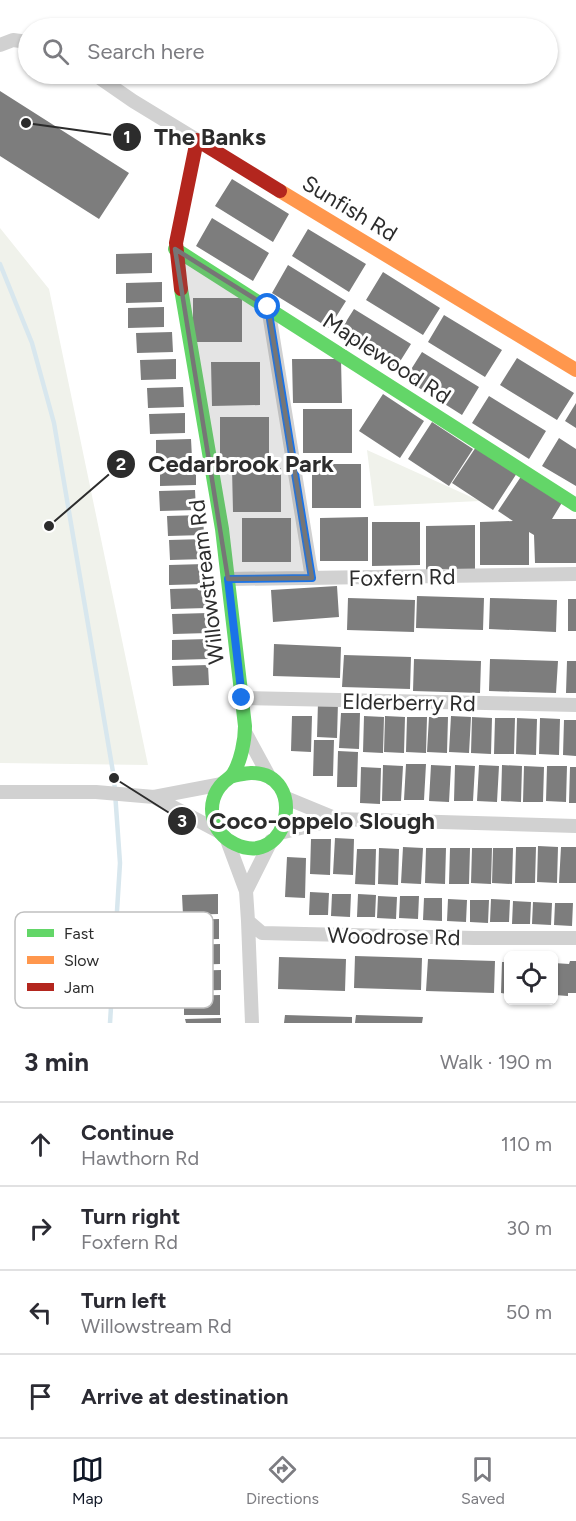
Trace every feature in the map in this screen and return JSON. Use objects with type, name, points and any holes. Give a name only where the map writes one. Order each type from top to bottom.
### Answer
[{"type":"street","points":[[0,45],[13,39],[18,40]]},
{"type":"street","points":[[108,84],[197,140],[175,249]]},
{"type":"street","name":"Sunfish Rd","points":[[197,140],[576,370]]},
{"type":"street","name":"Maplewood Rd","points":[[175,249],[576,505]]},
{"type":"street","name":"Willowstream Rd","points":[[175,249],[221,513],[245,732]]},
{"type":"street","points":[[268,307],[312,578]]},
{"type":"street","name":"Foxfern Rd","points":[[228,579],[576,574]]},
{"type":"street","name":"Elderberry Rd","points":[[242,698],[576,705]]},
{"type":"street","points":[[245,732],[270,778]]},
{"type":"street","points":[[245,732],[227,780],[215,795],[212,807],[213,820],[246,891],[252,1023]]},
{"type":"street","points":[[0,792],[96,792],[154,797],[227,780],[245,772],[258,773],[270,778],[280,786],[286,798],[288,811],[286,823],[246,891]]},
{"type":"street","points":[[154,797],[237,846],[249,848],[261,847],[276,837],[337,819],[576,826]]},
{"type":"street","points":[[286,798],[337,819]]},
{"type":"street","name":"Woodrose Rd","points":[[248,921],[262,933],[462,938],[576,938]]},
{"type":"highlighted area","points":[[175,249],[268,307],[312,578],[228,579]]},
{"type":"shaded area","points":[[0,228],[49,289],[148,765],[0,763]]},
{"type":"shaded area","points":[[367,450],[480,501],[374,506]]},
{"type":"building","points":[[0,91],[129,173],[99,219],[0,156]]},
{"type":"building","points":[[232,179],[289,214],[273,242],[215,206]]},
{"type":"building","points":[[212,218],[269,253],[253,281],[196,246]]},
{"type":"building","points":[[308,229],[366,264],[349,292],[292,256]]},
{"type":"building","points":[[152,253],[152,273],[116,274],[116,254]]},
{"type":"building","points":[[288,265],[346,301],[329,328],[272,293]]},
{"type":"building","points":[[383,272],[440,308],[423,335],[366,300]]},
{"type":"building","points":[[162,282],[162,302],[126,303],[126,283]]},
{"type":"building","points":[[193,298],[242,298],[242,342],[193,342]]},
{"type":"building","points":[[164,307],[164,327],[128,328],[128,308]]},
{"type":"building","points":[[354,309],[411,344],[394,371],[337,336]]},
{"type":"building","points":[[444,315],[502,350],[485,377],[428,342]]},
{"type":"building","points":[[172,332],[173,352],[137,353],[136,333]]},
{"type":"building","points":[[422,352],[479,387],[462,415],[405,379]]},
{"type":"building","points":[[517,358],[574,393],[557,420],[500,385]]},
{"type":"building","points":[[176,359],[176,379],[141,380],[140,360]]},
{"type":"building","points":[[292,359],[341,359],[342,403],[293,403]]},
{"type":"building","points":[[211,362],[260,362],[260,405],[212,406]]},
{"type":"building","points":[[183,387],[184,407],[148,408],[147,388]]},
{"type":"building","points":[[383,394],[424,421],[400,458],[359,431]]},
{"type":"building","points":[[489,396],[546,431],[529,459],[472,423]]},
{"type":"building","points":[[576,403],[576,428],[565,421]]},
{"type":"building","points":[[303,409],[352,409],[352,453],[303,453]]},
{"type":"building","points":[[185,413],[185,433],[150,434],[149,414]]},
{"type":"building","points":[[220,417],[269,417],[269,460],[220,461]]},
{"type":"building","points":[[432,422],[473,449],[449,486],[408,459]]},
{"type":"building","points":[[559,438],[576,449],[576,486],[542,466]]},
{"type":"building","points":[[191,439],[192,458],[156,460],[156,440]]},
{"type":"building","points":[[476,447],[517,473],[493,510],[452,483]]},
{"type":"building","points":[[312,464],[361,464],[361,508],[312,508]]},
{"type":"building","points":[[196,465],[196,485],[160,486],[160,466]]},
{"type":"building","points":[[232,468],[281,468],[281,512],[233,512]]},
{"type":"building","points":[[522,475],[563,501],[552,519],[576,519],[576,563],[535,563],[534,535],[529,532],[529,565],[480,565],[480,522],[513,521],[498,511]]},
{"type":"building","points":[[195,490],[196,510],[160,511],[159,491]]},
{"type":"building","points":[[203,515],[204,535],[168,536],[167,516]]},
{"type":"building","points":[[368,517],[368,561],[320,561],[320,518]]},
{"type":"building","points":[[242,518],[291,518],[291,562],[242,562]]},
{"type":"building","points":[[372,522],[420,522],[420,565],[372,566]]},
{"type":"building","points":[[475,525],[475,569],[426,570],[426,526]]},
{"type":"building","points":[[205,539],[206,559],[170,560],[169,540]]},
{"type":"building","points":[[205,564],[205,584],[169,585],[169,565]]},
{"type":"building","points":[[337,586],[339,617],[273,622],[271,590]]},
{"type":"building","points":[[206,588],[207,608],[171,609],[170,589]]},
{"type":"building","points":[[417,596],[484,598],[483,630],[416,628]]},
{"type":"building","points":[[348,598],[415,600],[414,632],[347,630]]},
{"type":"building","points":[[490,598],[557,600],[556,632],[489,629]]},
{"type":"building","points":[[568,599],[576,599],[576,631],[568,631]]},
{"type":"building","points":[[208,613],[209,633],[173,634],[172,614]]},
{"type":"building","points":[[208,639],[208,659],[172,660],[172,640]]},
{"type":"building","points":[[274,644],[341,647],[340,678],[273,676]]},
{"type":"building","points":[[344,655],[411,657],[410,689],[342,687]]},
{"type":"building","points":[[414,659],[481,661],[480,693],[413,691]]},
{"type":"building","points":[[490,659],[558,661],[556,693],[489,691]]},
{"type":"building","points":[[567,661],[576,661],[576,693],[566,693]]},
{"type":"building","points":[[208,665],[209,685],[173,686],[172,666]]},
{"type":"building","points":[[318,702],[338,702],[337,738],[317,737]]},
{"type":"building","points":[[341,713],[360,713],[359,749],[339,748]]},
{"type":"building","points":[[292,716],[312,716],[311,752],[291,751]]},
{"type":"building","points":[[364,716],[384,717],[383,753],[363,752]]},
{"type":"building","points":[[385,716],[405,717],[404,753],[384,752]]},
{"type":"building","points":[[451,716],[471,717],[469,753],[449,752]]},
{"type":"building","points":[[407,717],[427,717],[426,753],[406,752]]},
{"type":"building","points":[[429,717],[448,717],[447,753],[427,752]]},
{"type":"building","points":[[472,717],[492,718],[491,754],[471,753]]},
{"type":"building","points":[[495,718],[515,718],[514,754],[494,754]]},
{"type":"building","points":[[517,718],[537,719],[536,755],[516,754]]},
{"type":"building","points":[[540,718],[560,719],[559,755],[539,754]]},
{"type":"building","points":[[564,720],[576,720],[576,756],[563,755]]},
{"type":"building","points":[[314,740],[334,740],[333,776],[313,776]]},
{"type":"building","points":[[338,751],[358,752],[357,787],[337,787]]},
{"type":"building","points":[[406,764],[426,764],[424,800],[404,800]]},
{"type":"building","points":[[383,765],[403,766],[401,801],[382,801]]},
{"type":"building","points":[[431,765],[451,766],[449,802],[429,801]]},
{"type":"building","points":[[455,765],[475,766],[473,801],[454,801]]},
{"type":"building","points":[[479,765],[499,766],[497,802],[477,801]]},
{"type":"building","points":[[502,765],[522,766],[521,802],[501,801]]},
{"type":"building","points":[[524,766],[544,767],[543,802],[523,802]]},
{"type":"building","points":[[547,766],[567,766],[566,802],[546,801]]},
{"type":"building","points":[[361,767],[381,768],[380,804],[360,803]]},
{"type":"building","points":[[570,767],[576,767],[576,803],[569,803]]},
{"type":"building","points":[[335,838],[354,839],[353,875],[333,874]]},
{"type":"building","points":[[311,839],[331,839],[330,875],[310,874]]},
{"type":"building","points":[[538,846],[558,847],[557,883],[537,882]]},
{"type":"building","points":[[403,847],[423,848],[421,884],[401,883]]},
{"type":"building","points":[[516,847],[536,847],[535,883],[515,883]]},
{"type":"building","points":[[561,847],[576,847],[576,883],[559,883]]},
{"type":"building","points":[[379,848],[399,849],[398,885],[378,884]]},
{"type":"building","points":[[426,848],[446,848],[445,884],[425,883]]},
{"type":"building","points":[[450,848],[470,848],[469,884],[449,884]]},
{"type":"building","points":[[472,848],[492,848],[491,884],[471,883]]},
{"type":"building","points":[[493,848],[513,848],[512,884],[492,883]]},
{"type":"building","points":[[357,849],[376,849],[375,885],[355,884]]},
{"type":"building","points":[[287,857],[306,858],[305,898],[285,897]]},
{"type":"building","points":[[310,892],[329,893],[328,915],[309,915]]},
{"type":"building","points":[[218,894],[218,914],[183,912],[182,895]]},
{"type":"building","points":[[332,894],[351,894],[350,917],[331,916]]},
{"type":"building","points":[[358,894],[376,895],[375,917],[357,917]]},
{"type":"building","points":[[378,896],[397,897],[396,919],[377,918]]},
{"type":"building","points":[[400,896],[419,896],[418,919],[399,918]]},
{"type":"building","points":[[424,898],[442,898],[442,921],[423,920]]},
{"type":"building","points":[[448,899],[467,900],[466,922],[447,921]]},
{"type":"building","points":[[491,899],[510,900],[509,922],[490,922]]},
{"type":"building","points":[[470,900],[489,900],[488,923],[470,922]]},
{"type":"building","points":[[513,901],[531,902],[530,924],[512,924]]},
{"type":"building","points":[[533,902],[552,903],[551,925],[532,924]]},
{"type":"building","points":[[555,903],[573,903],[572,926],[554,925]]},
{"type":"building","points":[[213,919],[219,919],[219,939],[213,939]]},
{"type":"building","points":[[213,944],[220,944],[220,964],[213,964]]},
{"type":"building","points":[[355,956],[422,958],[421,990],[354,988]]},
{"type":"building","points":[[279,957],[346,959],[345,991],[278,989]]},
{"type":"building","points":[[428,959],[495,961],[494,993],[426,991]]},
{"type":"building","points":[[570,961],[576,961],[576,993],[568,993],[568,996],[558,995],[558,963],[569,964]]},
{"type":"building","points":[[502,962],[504,962],[504,993],[501,993]]},
{"type":"building","points":[[213,970],[221,970],[221,990],[213,990]]},
{"type":"building","points":[[213,995],[220,995],[220,1015],[184,1015],[184,1008],[213,1008]]},
{"type":"building","points":[[285,1015],[352,1017],[352,1023],[284,1023]]},
{"type":"building","points":[[356,1015],[423,1017],[422,1023],[355,1023]]},
{"type":"building","points":[[221,1018],[221,1023],[186,1023],[185,1019]]},
{"type":"waterway","points":[[0,264],[32,343],[54,423],[114,778],[120,863],[117,912]]},
{"type":"waterway","points":[[110,1023],[111,1008]]},
{"type":"traffic: fast","points":[[175,249],[576,505]]},
{"type":"traffic: fast","points":[[181,289],[222,529],[245,726],[238,763],[233,774],[217,790],[212,803],[212,812],[218,829],[231,842],[254,848],[269,844],[279,833],[285,818],[285,802],[280,787],[269,777],[251,773],[233,776]]},
{"type":"traffic: slow","points":[[280,191],[576,370]]},
{"type":"traffic: jam","points":[[181,289],[176,243],[197,140],[280,191]]},
{"type":"place","name":"The Banks","points":[[26,123]]},
{"type":"place","name":"Cedarbrook Park","points":[[49,526]]},
{"type":"place","name":"Coco-oppelo Slough","points":[[114,778]]},
{"type":"route","points":[[242,698],[228,579],[312,578],[268,307]]}]
